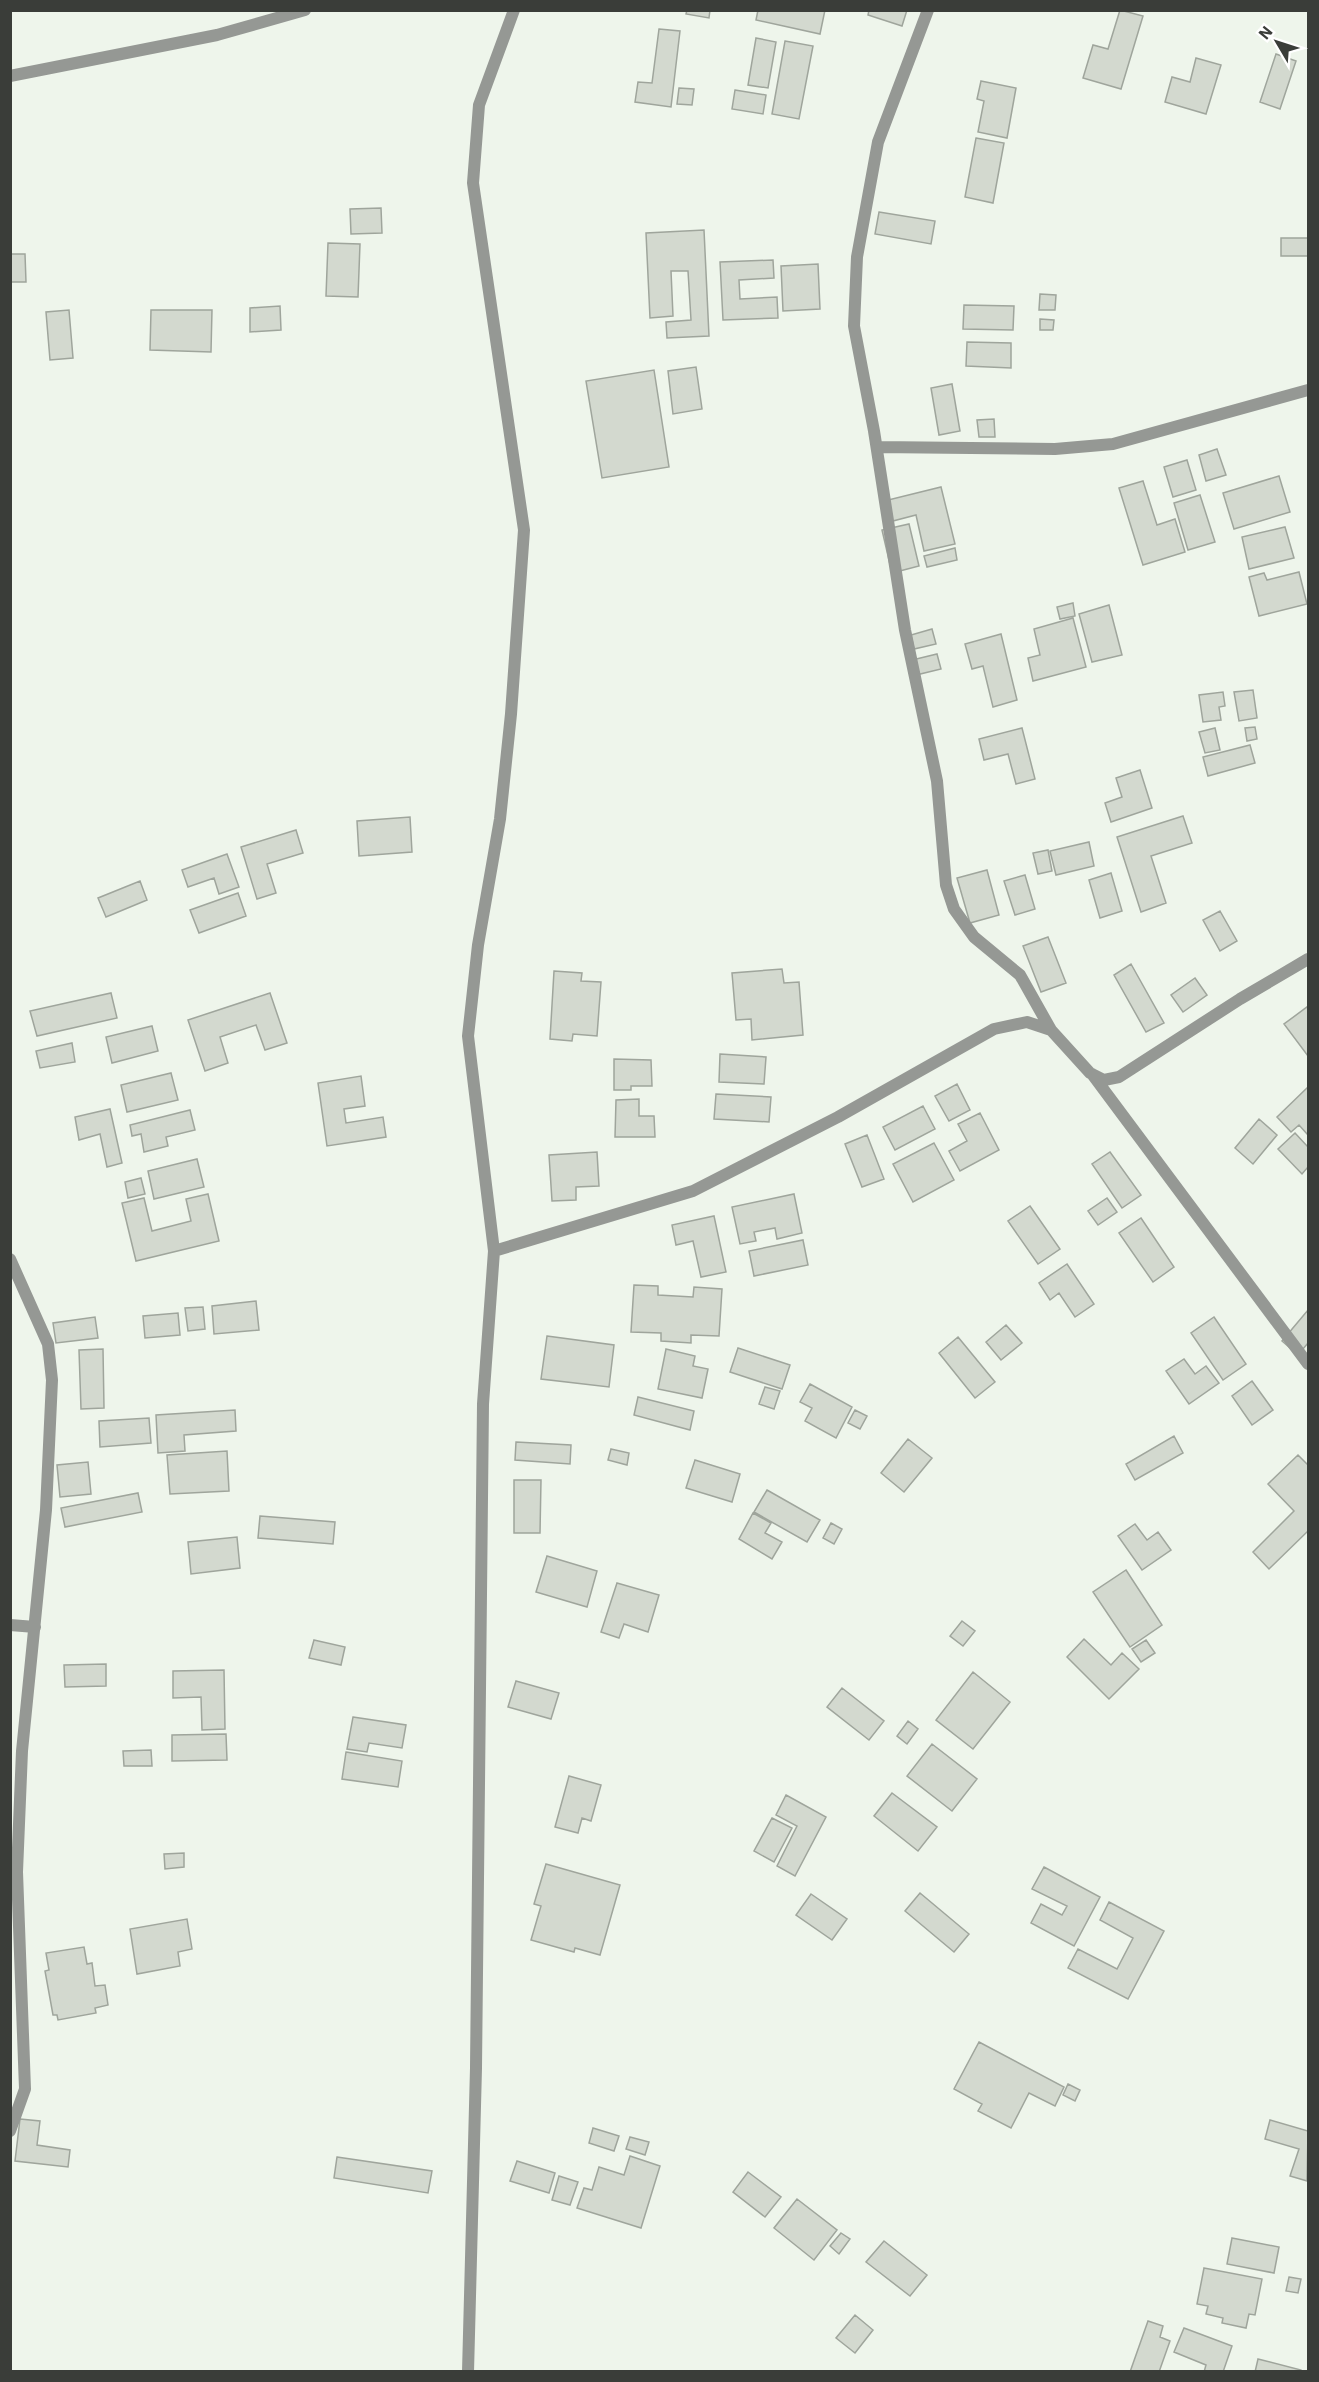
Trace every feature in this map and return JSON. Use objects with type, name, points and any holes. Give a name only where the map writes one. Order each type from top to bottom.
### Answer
[{"type":"street","points":[[10,76],[217,35],[305,10]]},
{"type":"street","points":[[468,2372],[476,2068],[483,1404],[494,1251],[468,1036],[478,945],[500,819],[511,714],[524,530],[473,183],[479,105],[514,10]]},
{"type":"street","points":[[928,10],[878,142],[857,257],[854,326],[877,447],[905,630],[937,781],[946,885],[954,909],[974,938],[1020,975],[1051,1030],[1090,1072],[1308,1364]]},
{"type":"street","points":[[877,447],[1055,448],[1113,444],[1308,390]]},
{"type":"street","points":[[1090,1072],[1104,1080],[1119,1077],[1240,999],[1308,959]]},
{"type":"street","points":[[494,1251],[693,1191],[838,1117],[994,1029],[1027,1022],[1051,1030]]},
{"type":"street","points":[[10,1259],[48,1344],[52,1380],[46,1510],[22,1751],[17,1872],[25,2090],[10,2131]]},
{"type":"street","points":[[10,1625],[35,1627]]},
{"type":"building","points":[[687,10],[710,10],[709,18],[686,14]]},
{"type":"building","points":[[758,10],[825,10],[820,34],[756,20]]},
{"type":"building","points":[[869,10],[907,10],[902,26],[868,15]]},
{"type":"building","points":[[1120,10],[1143,16],[1121,89],[1083,78],[1093,45],[1108,49]]},
{"type":"building","points":[[659,29],[680,31],[671,107],[635,102],[638,82],[652,83]]},
{"type":"building","points":[[756,38],[776,42],[768,88],[748,85]]},
{"type":"building","points":[[785,41],[813,46],[799,119],[772,114]]},
{"type":"building","points":[[1276,54],[1296,61],[1280,109],[1260,102]]},
{"type":"building","points":[[1196,58],[1221,65],[1206,114],[1165,102],[1172,77],[1190,82]]},
{"type":"building","points":[[981,81],[1016,88],[1007,138],[978,132],[984,101],[977,99]]},
{"type":"building","points":[[679,88],[694,89],[692,105],[677,104]]},
{"type":"building","points":[[735,90],[766,95],[763,114],[732,109]]},
{"type":"building","points":[[976,138],[1004,143],[993,203],[965,197]]},
{"type":"building","points":[[381,208],[382,233],[351,234],[350,209]]},
{"type":"building","points":[[879,212],[935,221],[931,244],[875,234]]},
{"type":"building","points":[[704,230],[709,336],[667,338],[666,322],[691,320],[688,271],[671,271],[673,316],[650,318],[646,233]]},
{"type":"building","points":[[1281,238],[1308,238],[1308,256],[1281,256]]},
{"type":"building","points":[[328,243],[360,244],[358,297],[326,296]]},
{"type":"building","points":[[10,254],[25,254],[26,282],[10,282]]},
{"type":"building","points":[[773,260],[774,278],[739,280],[740,299],[777,297],[778,318],[723,320],[720,262]]},
{"type":"building","points":[[818,264],[820,309],[783,311],[781,266]]},
{"type":"building","points":[[1040,294],[1056,295],[1055,310],[1039,310]]},
{"type":"building","points":[[964,305],[1014,306],[1013,330],[963,329]]},
{"type":"building","points":[[280,306],[281,330],[250,332],[250,308]]},
{"type":"building","points":[[69,310],[73,358],[50,360],[46,312]]},
{"type":"building","points":[[151,310],[212,310],[211,352],[150,350]]},
{"type":"building","points":[[1040,319],[1054,320],[1053,330],[1040,330]]},
{"type":"building","points":[[967,342],[1011,343],[1011,368],[966,366]]},
{"type":"building","points":[[696,367],[702,409],[673,414],[668,371]]},
{"type":"building","points":[[654,370],[669,467],[602,478],[586,381]]},
{"type":"building","points":[[952,384],[960,431],[939,435],[931,388]]},
{"type":"building","points":[[994,419],[995,437],[979,437],[977,420]]},
{"type":"building","points":[[1217,449],[1226,475],[1206,481],[1199,455]]},
{"type":"building","points":[[1187,460],[1196,490],[1173,497],[1164,467]]},
{"type":"building","points":[[1279,476],[1290,512],[1234,529],[1223,493]]},
{"type":"building","points":[[1143,481],[1157,525],[1175,519],[1185,552],[1143,565],[1119,488]]},
{"type":"building","points":[[941,487],[955,544],[924,551],[916,515],[889,522],[884,501]]},
{"type":"building","points":[[1200,495],[1215,542],[1188,550],[1174,503]]},
{"type":"building","points":[[909,524],[919,566],[892,573],[882,530]]},
{"type":"building","points":[[1285,527],[1294,558],[1249,569],[1242,537]]},
{"type":"building","points":[[955,548],[957,560],[927,567],[924,556]]},
{"type":"building","points":[[1299,572],[1307,604],[1259,616],[1249,577],[1264,573],[1267,580]]},
{"type":"building","points":[[1073,603],[1075,616],[1060,619],[1057,607]]},
{"type":"building","points":[[1109,605],[1122,655],[1092,662],[1079,614]]},
{"type":"building","points":[[1073,618],[1086,667],[1033,681],[1028,658],[1040,655],[1034,629]]},
{"type":"building","points":[[932,629],[936,644],[914,649],[911,635]]},
{"type":"building","points":[[1001,634],[1017,700],[993,707],[983,666],[972,669],[965,644]]},
{"type":"building","points":[[937,654],[941,669],[916,675],[912,660]]},
{"type":"building","points":[[1253,690],[1257,718],[1239,721],[1234,692]]},
{"type":"building","points":[[1223,692],[1225,706],[1219,707],[1221,720],[1203,722],[1199,695]]},
{"type":"building","points":[[1255,727],[1257,739],[1247,741],[1245,728]]},
{"type":"building","points":[[1022,728],[1035,779],[1016,784],[1008,754],[984,760],[979,739]]},
{"type":"building","points":[[1215,728],[1220,750],[1205,753],[1199,732]]},
{"type":"building","points":[[1250,745],[1255,763],[1208,776],[1203,757]]},
{"type":"building","points":[[1140,770],[1152,808],[1111,822],[1105,803],[1122,797],[1116,778]]},
{"type":"building","points":[[1183,816],[1192,843],[1151,856],[1166,903],[1141,912],[1117,837]]},
{"type":"building","points":[[410,817],[412,852],[359,856],[357,821]]},
{"type":"building","points":[[296,830],[303,853],[267,864],[276,893],[257,899],[241,847]]},
{"type":"building","points":[[1089,842],[1094,866],[1056,875],[1050,851]]},
{"type":"building","points":[[1048,850],[1052,871],[1038,874],[1033,853]]},
{"type":"building","points":[[227,854],[239,887],[219,894],[214,878],[188,887],[182,870]]},
{"type":"building","points":[[987,870],[999,915],[970,923],[957,878]]},
{"type":"building","points":[[1111,873],[1122,911],[1100,918],[1089,880]]},
{"type":"building","points":[[1025,875],[1035,909],[1015,915],[1004,881]]},
{"type":"building","points":[[140,881],[147,900],[106,917],[98,898]]},
{"type":"building","points":[[238,893],[246,916],[199,933],[190,910]]},
{"type":"building","points":[[1220,911],[1237,941],[1220,951],[1203,920]]},
{"type":"building","points":[[1048,937],[1066,983],[1041,992],[1023,946]]},
{"type":"building","points":[[1131,964],[1164,1023],[1146,1032],[1114,975]]},
{"type":"building","points":[[782,969],[784,983],[799,982],[803,1035],[752,1040],[751,1019],[736,1020],[732,973]]},
{"type":"building","points":[[554,971],[582,973],[581,981],[601,982],[597,1036],[573,1034],[572,1041],[550,1039]]},
{"type":"building","points":[[1195,978],[1207,995],[1183,1012],[1171,995]]},
{"type":"building","points":[[111,993],[117,1018],[37,1036],[30,1011]]},
{"type":"building","points":[[270,993],[287,1043],[265,1050],[256,1025],[220,1037],[228,1063],[205,1071],[188,1020]]},
{"type":"building","points":[[1307,1007],[1308,1009],[1308,1056],[1284,1024]]},
{"type":"building","points":[[152,1026],[158,1051],[112,1063],[106,1037]]},
{"type":"building","points":[[72,1043],[75,1062],[40,1068],[36,1051]]},
{"type":"building","points":[[720,1054],[766,1057],[764,1084],[719,1082]]},
{"type":"building","points":[[614,1059],[651,1060],[652,1086],[631,1086],[631,1090],[614,1090]]},
{"type":"building","points":[[171,1073],[178,1100],[127,1112],[121,1085]]},
{"type":"building","points":[[361,1076],[365,1106],[344,1109],[346,1123],[383,1117],[386,1137],[327,1146],[318,1083]]},
{"type":"building","points":[[957,1084],[970,1110],[949,1121],[935,1096]]},
{"type":"building","points":[[1308,1087],[1308,1135],[1299,1125],[1291,1132],[1277,1117]]},
{"type":"building","points":[[716,1094],[771,1097],[769,1122],[714,1119]]},
{"type":"building","points":[[639,1099],[639,1116],[654,1116],[655,1137],[615,1137],[616,1100]]},
{"type":"building","points":[[923,1106],[935,1129],[895,1150],[883,1127]]},
{"type":"building","points":[[110,1109],[122,1163],[107,1167],[100,1134],[79,1140],[75,1117]]},
{"type":"building","points":[[190,1110],[195,1130],[166,1137],[168,1146],[144,1152],[141,1134],[132,1136],[130,1125]]},
{"type":"building","points":[[980,1113],[999,1150],[960,1171],[949,1151],[967,1141],[958,1124]]},
{"type":"building","points":[[1259,1119],[1277,1135],[1253,1164],[1235,1148]]},
{"type":"building","points":[[1295,1133],[1308,1147],[1308,1167],[1302,1174],[1278,1149]]},
{"type":"building","points":[[867,1135],[884,1179],[862,1187],[845,1144]]},
{"type":"building","points":[[934,1143],[954,1180],[913,1202],[893,1164]]},
{"type":"building","points":[[597,1152],[599,1186],[576,1187],[576,1200],[552,1201],[549,1155]]},
{"type":"building","points":[[1110,1152],[1141,1195],[1122,1208],[1092,1164]]},
{"type":"building","points":[[197,1159],[204,1187],[154,1199],[148,1171]]},
{"type":"building","points":[[141,1178],[145,1194],[128,1198],[125,1182]]},
{"type":"building","points":[[208,1194],[219,1241],[136,1261],[122,1203],[144,1198],[152,1231],[191,1221],[186,1199]]},
{"type":"building","points":[[794,1194],[802,1233],[777,1239],[775,1228],[754,1232],[756,1241],[740,1244],[732,1207]]},
{"type":"building","points":[[1107,1198],[1117,1212],[1098,1225],[1088,1211]]},
{"type":"building","points":[[1030,1206],[1060,1249],[1038,1264],[1008,1221]]},
{"type":"building","points":[[714,1216],[726,1272],[701,1277],[693,1241],[676,1245],[672,1225]]},
{"type":"building","points":[[1141,1218],[1174,1267],[1153,1282],[1119,1233]]},
{"type":"building","points":[[803,1240],[808,1265],[754,1276],[749,1251]]},
{"type":"building","points":[[1067,1264],[1094,1304],[1075,1317],[1059,1293],[1050,1300],[1039,1283]]},
{"type":"building","points":[[634,1285],[658,1286],[658,1295],[693,1297],[694,1287],[722,1289],[719,1336],[691,1335],[691,1343],[661,1341],[661,1333],[631,1332]]},
{"type":"building","points":[[256,1301],[259,1330],[214,1334],[212,1306]]},
{"type":"building","points":[[203,1307],[205,1329],[188,1331],[185,1308]]},
{"type":"building","points":[[1308,1310],[1308,1343],[1298,1355],[1282,1341]]},
{"type":"building","points":[[178,1313],[180,1335],[145,1338],[143,1316]]},
{"type":"building","points":[[95,1317],[98,1338],[56,1343],[53,1323]]},
{"type":"building","points":[[1214,1317],[1246,1364],[1223,1380],[1191,1333]]},
{"type":"building","points":[[1006,1325],[1022,1343],[1001,1360],[986,1342]]},
{"type":"building","points":[[547,1336],[614,1345],[609,1387],[541,1379]]},
{"type":"building","points":[[958,1337],[995,1382],[975,1398],[939,1353]]},
{"type":"building","points":[[738,1348],[790,1365],[782,1389],[730,1372]]},
{"type":"building","points":[[103,1349],[104,1408],[81,1409],[79,1350]]},
{"type":"building","points":[[666,1349],[695,1356],[693,1366],[708,1369],[702,1398],[658,1389]]},
{"type":"building","points":[[1184,1359],[1195,1374],[1206,1366],[1219,1383],[1189,1404],[1166,1371]]},
{"type":"building","points":[[1252,1381],[1273,1410],[1252,1425],[1232,1396]]},
{"type":"building","points":[[810,1384],[852,1407],[836,1438],[805,1421],[812,1408],[800,1402]]},
{"type":"building","points":[[765,1387],[780,1391],[774,1409],[759,1404]]},
{"type":"building","points":[[638,1397],[694,1411],[690,1430],[634,1415]]},
{"type":"building","points":[[235,1410],[236,1431],[184,1435],[185,1451],[158,1453],[156,1415]]},
{"type":"building","points":[[855,1410],[867,1416],[860,1429],[848,1423]]},
{"type":"building","points":[[149,1418],[151,1443],[100,1447],[99,1421]]},
{"type":"building","points":[[1174,1436],[1183,1453],[1135,1480],[1126,1464]]},
{"type":"building","points":[[908,1439],[932,1458],[904,1492],[881,1473]]},
{"type":"building","points":[[516,1442],[571,1445],[570,1464],[515,1460]]},
{"type":"building","points":[[611,1449],[629,1453],[627,1465],[608,1460]]},
{"type":"building","points":[[227,1451],[229,1491],[170,1494],[167,1455]]},
{"type":"building","points":[[1298,1455],[1308,1465],[1308,1531],[1269,1569],[1253,1552],[1294,1511],[1268,1484]]},
{"type":"building","points":[[695,1460],[740,1474],[732,1502],[686,1488]]},
{"type":"building","points":[[88,1462],[91,1494],[60,1497],[57,1465]]},
{"type":"building","points":[[514,1480],[541,1480],[540,1533],[514,1533]]},
{"type":"building","points":[[767,1490],[820,1520],[807,1542],[754,1512]]},
{"type":"building","points":[[138,1493],[142,1512],[65,1527],[61,1508]]},
{"type":"building","points":[[753,1513],[771,1523],[765,1533],[782,1542],[772,1559],[739,1539]]},
{"type":"building","points":[[260,1516],[335,1522],[333,1544],[258,1538]]},
{"type":"building","points":[[831,1523],[842,1529],[834,1544],[823,1538]]},
{"type":"building","points":[[1135,1524],[1147,1540],[1158,1532],[1171,1550],[1142,1570],[1118,1536]]},
{"type":"building","points":[[237,1537],[240,1568],[191,1574],[188,1542]]},
{"type":"building","points":[[547,1556],[597,1571],[587,1607],[536,1592]]},
{"type":"building","points":[[1126,1570],[1162,1625],[1130,1647],[1093,1592]]},
{"type":"building","points":[[617,1583],[659,1595],[648,1632],[624,1624],[619,1638],[601,1632]]},
{"type":"building","points":[[962,1621],[975,1631],[963,1646],[950,1636]]},
{"type":"building","points":[[1084,1639],[1111,1665],[1122,1653],[1139,1669],[1109,1699],[1067,1657]]},
{"type":"building","points":[[314,1640],[345,1647],[341,1665],[309,1658]]},
{"type":"building","points":[[1146,1640],[1155,1653],[1141,1662],[1132,1649]]},
{"type":"building","points":[[106,1664],[106,1686],[65,1687],[64,1665]]},
{"type":"building","points":[[224,1670],[225,1729],[202,1730],[201,1697],[173,1698],[173,1671]]},
{"type":"building","points":[[973,1672],[1010,1702],[973,1749],[936,1720]]},
{"type":"building","points":[[516,1681],[559,1693],[551,1719],[508,1707]]},
{"type":"building","points":[[842,1688],[884,1721],[869,1740],[827,1707]]},
{"type":"building","points":[[353,1717],[406,1725],[402,1748],[369,1743],[367,1752],[347,1749]]},
{"type":"building","points":[[908,1721],[918,1729],[907,1744],[897,1736]]},
{"type":"building","points":[[226,1734],[227,1760],[172,1761],[172,1735]]},
{"type":"building","points":[[932,1744],[977,1779],[952,1811],[907,1776]]},
{"type":"building","points":[[151,1750],[152,1766],[124,1766],[123,1751]]},
{"type":"building","points":[[346,1752],[402,1761],[398,1787],[342,1779]]},
{"type":"building","points":[[569,1776],[601,1785],[591,1821],[582,1818],[578,1833],[555,1827]]},
{"type":"building","points":[[892,1793],[937,1827],[918,1851],[874,1816]]},
{"type":"building","points":[[786,1795],[826,1817],[795,1876],[777,1866],[797,1826],[776,1815]]},
{"type":"building","points":[[772,1818],[792,1828],[774,1862],[754,1851]]},
{"type":"building","points":[[184,1853],[184,1867],[165,1869],[164,1854]]},
{"type":"building","points":[[546,1864],[620,1885],[600,1955],[575,1948],[574,1952],[531,1940],[541,1906],[534,1904]]},
{"type":"building","points":[[1044,1867],[1100,1897],[1074,1946],[1031,1923],[1041,1904],[1062,1915],[1067,1906],[1032,1889]]},
{"type":"building","points":[[920,1893],[969,1934],[954,1952],[905,1911]]},
{"type":"building","points":[[811,1894],[847,1919],[832,1940],[796,1915]]},
{"type":"building","points":[[1109,1902],[1164,1931],[1128,1999],[1068,1968],[1078,1949],[1117,1969],[1133,1938],[1100,1920]]},
{"type":"building","points":[[187,1919],[192,1949],[178,1952],[180,1966],[137,1974],[130,1929]]},
{"type":"building","points":[[84,1947],[87,1964],[92,1963],[95,1986],[105,1985],[108,2005],[95,2008],[96,2013],[58,2020],[57,2015],[53,2015],[45,1971],[49,1970],[46,1953]]},
{"type":"building","points":[[979,2042],[1064,2087],[1055,2106],[1029,2093],[1011,2128],[978,2111],[982,2104],[954,2089]]},
{"type":"building","points":[[1068,2084],[1080,2090],[1075,2101],[1063,2095]]},
{"type":"building","points":[[20,2119],[40,2121],[37,2145],[70,2150],[68,2167],[15,2161]]},
{"type":"building","points":[[1270,2120],[1308,2131],[1307,2181],[1290,2176],[1299,2149],[1265,2139]]},
{"type":"building","points":[[593,2128],[619,2136],[614,2151],[589,2143]]},
{"type":"building","points":[[630,2137],[649,2142],[645,2155],[626,2149]]},
{"type":"building","points":[[630,2156],[660,2166],[641,2228],[577,2208],[584,2188],[592,2190],[599,2167],[624,2175]]},
{"type":"building","points":[[337,2157],[432,2171],[428,2193],[334,2178]]},
{"type":"building","points":[[517,2161],[555,2173],[549,2193],[510,2181]]},
{"type":"building","points":[[748,2172],[781,2197],[765,2217],[733,2192]]},
{"type":"building","points":[[559,2176],[578,2182],[570,2205],[552,2200]]},
{"type":"building","points":[[797,2199],[837,2230],[814,2260],[774,2228]]},
{"type":"building","points":[[841,2233],[850,2239],[839,2254],[830,2246]]},
{"type":"building","points":[[1232,2238],[1279,2247],[1274,2273],[1227,2264]]},
{"type":"building","points":[[884,2241],[927,2275],[910,2296],[866,2262]]},
{"type":"building","points":[[1204,2268],[1262,2279],[1255,2315],[1249,2314],[1246,2328],[1222,2323],[1223,2318],[1206,2314],[1208,2306],[1197,2304]]},
{"type":"building","points":[[1289,2277],[1301,2279],[1298,2293],[1286,2291]]},
{"type":"building","points":[[855,2315],[873,2330],[855,2353],[836,2338]]},
{"type":"building","points":[[1148,2321],[1163,2326],[1160,2337],[1170,2341],[1159,2372],[1130,2372]]},
{"type":"building","points":[[1184,2328],[1232,2346],[1223,2372],[1204,2372],[1206,2365],[1174,2352]]},
{"type":"building","points":[[1258,2359],[1301,2370],[1301,2372],[1255,2372]]}]
